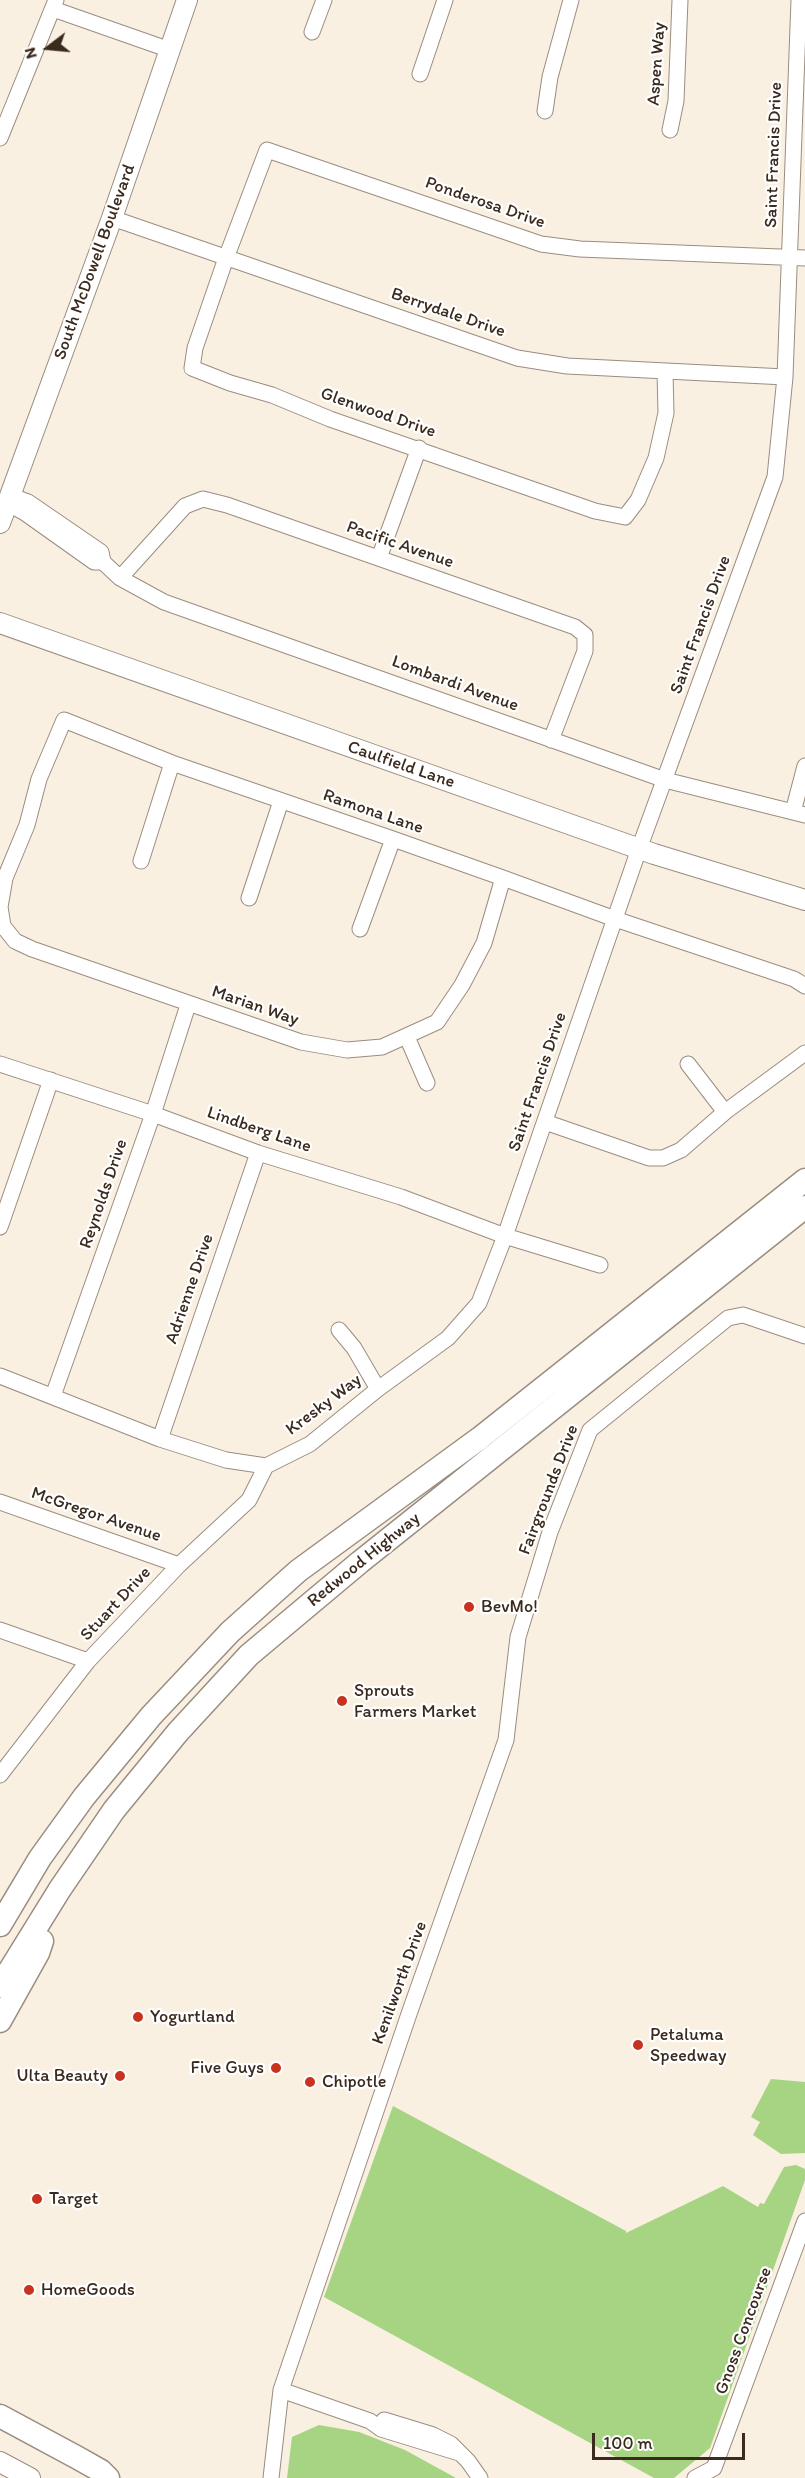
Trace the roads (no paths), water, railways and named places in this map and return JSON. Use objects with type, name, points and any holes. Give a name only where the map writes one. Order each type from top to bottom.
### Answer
[{"type":"highway","name":"Redwood Highway","points":[[0,1925],[40,1858],[84,1797],[151,1716],[230,1632],[298,1571],[480,1438],[805,1180]]},
{"type":"highway","name":"Redwood Highway","points":[[0,1986],[114,1810],[178,1732],[249,1655],[369,1554],[805,1207]]},
{"type":"highway","points":[[0,2021],[38,1953],[53,1902]]},
{"type":"highway","points":[[0,2416],[101,2471],[108,2478]]},
{"type":"main road","name":"South McDowell Boulevard","points":[[0,523],[112,218],[187,0]]},
{"type":"main road","name":"Caulfield Lane","points":[[0,623],[639,849],[805,900]]},
{"type":"main road","points":[[0,2462],[30,2478]]},
{"type":"street","points":[[312,32],[324,0]]},
{"type":"street","points":[[420,74],[445,0]]},
{"type":"street","points":[[545,111],[550,77],[571,0]]},
{"type":"street","name":"Aspen Way","points":[[670,130],[676,101],[680,0]]},
{"type":"street","name":"Saint Francis Drive","points":[[505,1236],[639,849],[775,477],[785,376],[799,0]]},
{"type":"street","points":[[0,138],[54,5],[170,50]]},
{"type":"street","name":"Ponderosa Drive","points":[[267,150],[541,244],[580,249],[805,258]]},
{"type":"street","name":"Glenwood Drive","points":[[267,150],[195,348],[192,368],[230,383],[272,395],[330,419],[595,511],[625,517],[638,500],[656,458],[666,413],[665,372]]},
{"type":"street","name":"Berrydale Drive","points":[[112,218],[517,357],[567,366],[785,376]]},
{"type":"street","points":[[379,558],[419,448]]},
{"type":"street","name":"Lombardi Avenue","points":[[8,499],[28,501],[101,552],[103,562],[120,578],[164,602],[665,780],[799,814]]},
{"type":"street","name":"Pacific Avenue","points":[[120,578],[185,506],[203,499],[226,505],[575,627],[585,635],[585,651],[551,740]]},
{"type":"street","name":"Ramona Lane","points":[[15,855],[27,825],[39,779],[64,720],[172,763],[615,919],[794,979],[805,986]]},
{"type":"street","points":[[141,861],[172,763]]},
{"type":"street","points":[[799,814],[805,766]]},
{"type":"street","points":[[249,898],[281,801]]},
{"type":"street","points":[[360,929],[393,839]]},
{"type":"street","points":[[0,850],[15,855]]},
{"type":"street","name":"Marian Way","points":[[15,855],[5,878],[0,907],[3,926],[15,941],[188,1005],[239,1019],[301,1042],[347,1050],[382,1047],[437,1022],[462,985],[484,943],[503,878]]},
{"type":"street","name":"Reynolds Drive","points":[[53,1396],[153,1114],[188,1005]]},
{"type":"street","points":[[407,1037],[427,1083]]},
{"type":"street","points":[[544,1122],[649,1158],[663,1158],[681,1150],[725,1112],[805,1053]]},
{"type":"street","name":"Lindberg Lane","points":[[0,1064],[153,1114],[258,1153],[401,1197],[505,1236],[600,1266]]},
{"type":"street","points":[[687,1064],[725,1112]]},
{"type":"street","points":[[0,1227],[51,1080]]},
{"type":"street","name":"Adrienne Drive","points":[[159,1439],[258,1153]]},
{"type":"street","name":"Kresky Way","points":[[266,1466],[310,1444],[378,1389],[448,1338],[478,1304],[505,1236]]},
{"type":"street","name":"Fairgrounds Drive","points":[[518,1637],[550,1532],[590,1430],[729,1318],[743,1315],[805,1336]]},
{"type":"street","points":[[339,1330],[354,1348],[378,1389]]},
{"type":"street","points":[[0,1376],[159,1439],[226,1460],[266,1466]]},
{"type":"street","name":"Stuart Drive","points":[[2,1768],[88,1661],[179,1565],[249,1500],[266,1466]]},
{"type":"street","name":"McGregor Avenue","points":[[0,1502],[179,1565]]},
{"type":"street","points":[[0,1630],[88,1661]]},
{"type":"street","name":"Kenilworth Drive","points":[[271,2478],[281,2390],[406,2021],[506,1740],[518,1637]]},
{"type":"street","name":"Gnoss Concourse","points":[[695,2478],[714,2468],[805,2221]]},
{"type":"street","points":[[281,2390],[370,2421],[381,2429],[459,2453],[480,2478]]},
{"type":"place","name":"BevMo!","points":[[469,1607]]},
{"type":"place","name":"Sprouts Farmers Market","points":[[342,1701]]},
{"type":"place","name":"Yogurtland","points":[[138,2017]]},
{"type":"place","name":"Petaluma Speedway","points":[[638,2045]]},
{"type":"place","name":"Five Guys","points":[[276,2068]]},
{"type":"place","name":"Ulta Beauty","points":[[120,2076]]},
{"type":"place","name":"Chipotle","points":[[310,2082]]},
{"type":"place","name":"Target","points":[[37,2199]]},
{"type":"place","name":"HomeGoods","points":[[29,2290]]}]
